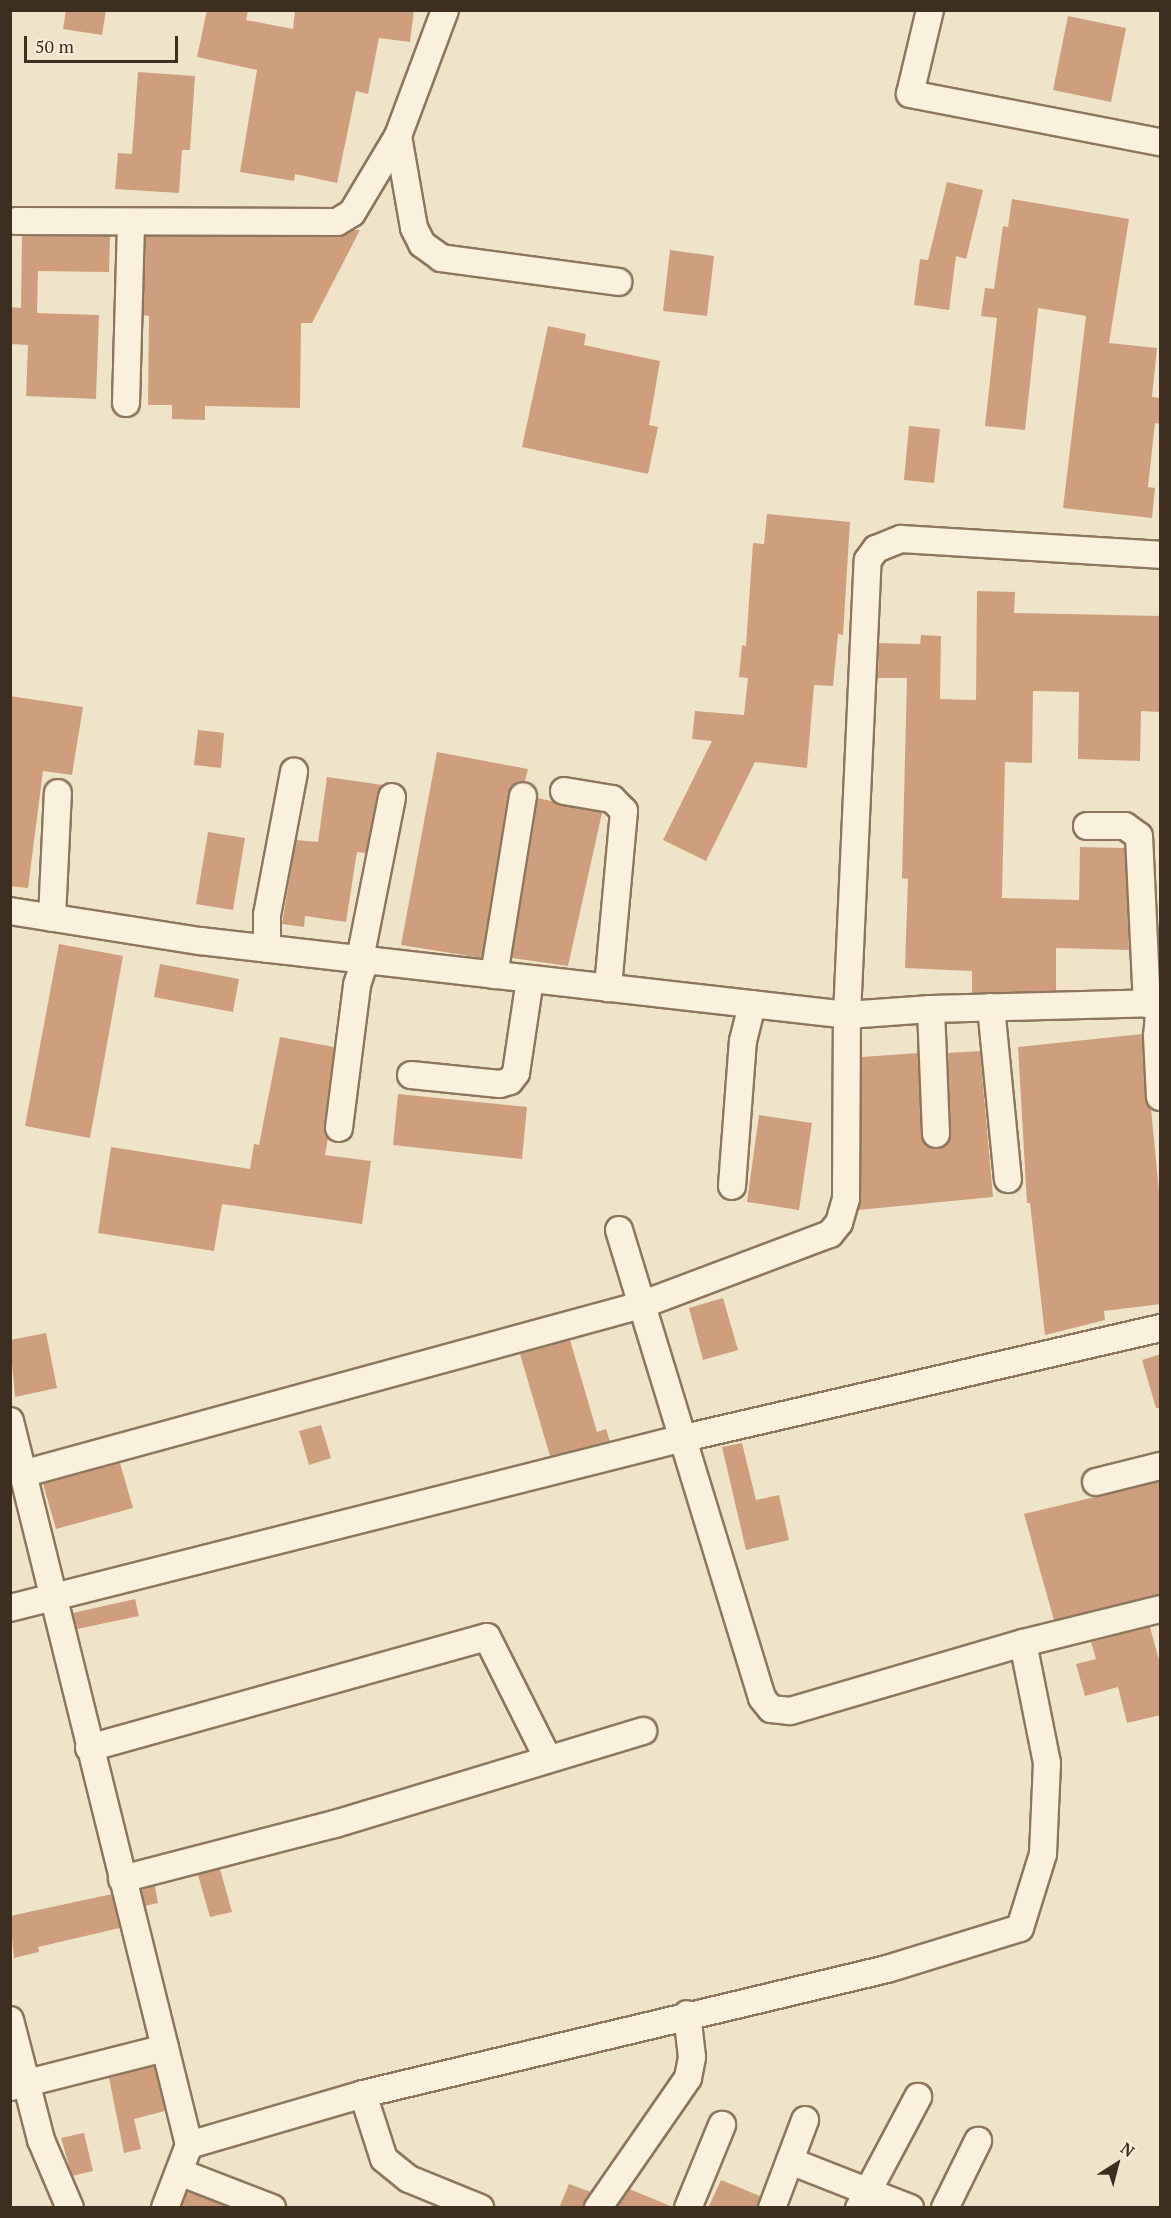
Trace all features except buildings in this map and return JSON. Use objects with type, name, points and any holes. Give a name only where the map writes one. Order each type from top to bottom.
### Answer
[{"type":"street","points":[[16,221],[337,222],[352,213],[398,136],[445,10]]},
{"type":"street","points":[[930,10],[910,94],[1161,142]]},
{"type":"street","points":[[398,136],[414,228],[422,244],[441,258],[618,282]]},
{"type":"street","points":[[126,403],[131,222]]},
{"type":"street","points":[[22,1474],[641,1305],[830,1234],[839,1223],[846,1199],[847,1015],[868,560],[876,549],[901,539],[1161,555]]},
{"type":"street","points":[[267,949],[267,915],[294,772]]},
{"type":"street","points":[[564,791],[612,799],[624,812],[608,988]]},
{"type":"street","points":[[52,918],[58,793]]},
{"type":"street","points":[[494,975],[523,796]]},
{"type":"street","points":[[339,1128],[357,985],[392,797]]},
{"type":"street","points":[[1087,826],[1125,826],[1139,836],[1156,1004],[1161,1097]]},
{"type":"street","points":[[10,911],[267,949],[847,1015],[931,1009],[1156,1004]]},
{"type":"street","points":[[411,1075],[500,1084],[510,1081],[516,1073],[530,979]]},
{"type":"street","points":[[732,1186],[744,1041],[752,1004]]},
{"type":"street","points":[[991,1007],[1008,1179]]},
{"type":"street","points":[[931,1009],[936,1134]]},
{"type":"street","points":[[619,1230],[680,1439],[762,1698],[771,1709],[790,1711],[1023,1643],[1161,1610]]},
{"type":"street","points":[[10,1608],[680,1439],[1161,1328]]},
{"type":"street","points":[[10,1421],[51,1597],[189,2145],[165,2208]]},
{"type":"street","points":[[1096,1482],[1161,1466]]},
{"type":"street","points":[[89,1748],[488,1637],[548,1760]]},
{"type":"street","points":[[189,2145],[363,2094],[687,2014],[887,1969],[1020,1928],[1043,1854],[1047,1763],[1023,1643]]},
{"type":"street","points":[[122,1879],[335,1824],[643,1731]]},
{"type":"street","points":[[598,2208],[688,2078],[692,2057],[687,2014]]},
{"type":"street","points":[[10,2020],[18,2085],[70,2208]]},
{"type":"street","points":[[18,2085],[165,2048]]},
{"type":"street","points":[[363,2094],[384,2159],[409,2179],[480,2208]]},
{"type":"street","points":[[863,2198],[918,2097]]},
{"type":"street","points":[[772,2208],[805,2120]]},
{"type":"street","points":[[688,2208],[722,2125]]},
{"type":"street","points":[[945,2208],[978,2141]]},
{"type":"street","points":[[790,2161],[863,2198],[910,2208]]},
{"type":"street","points":[[179,2172],[272,2208]]}]
